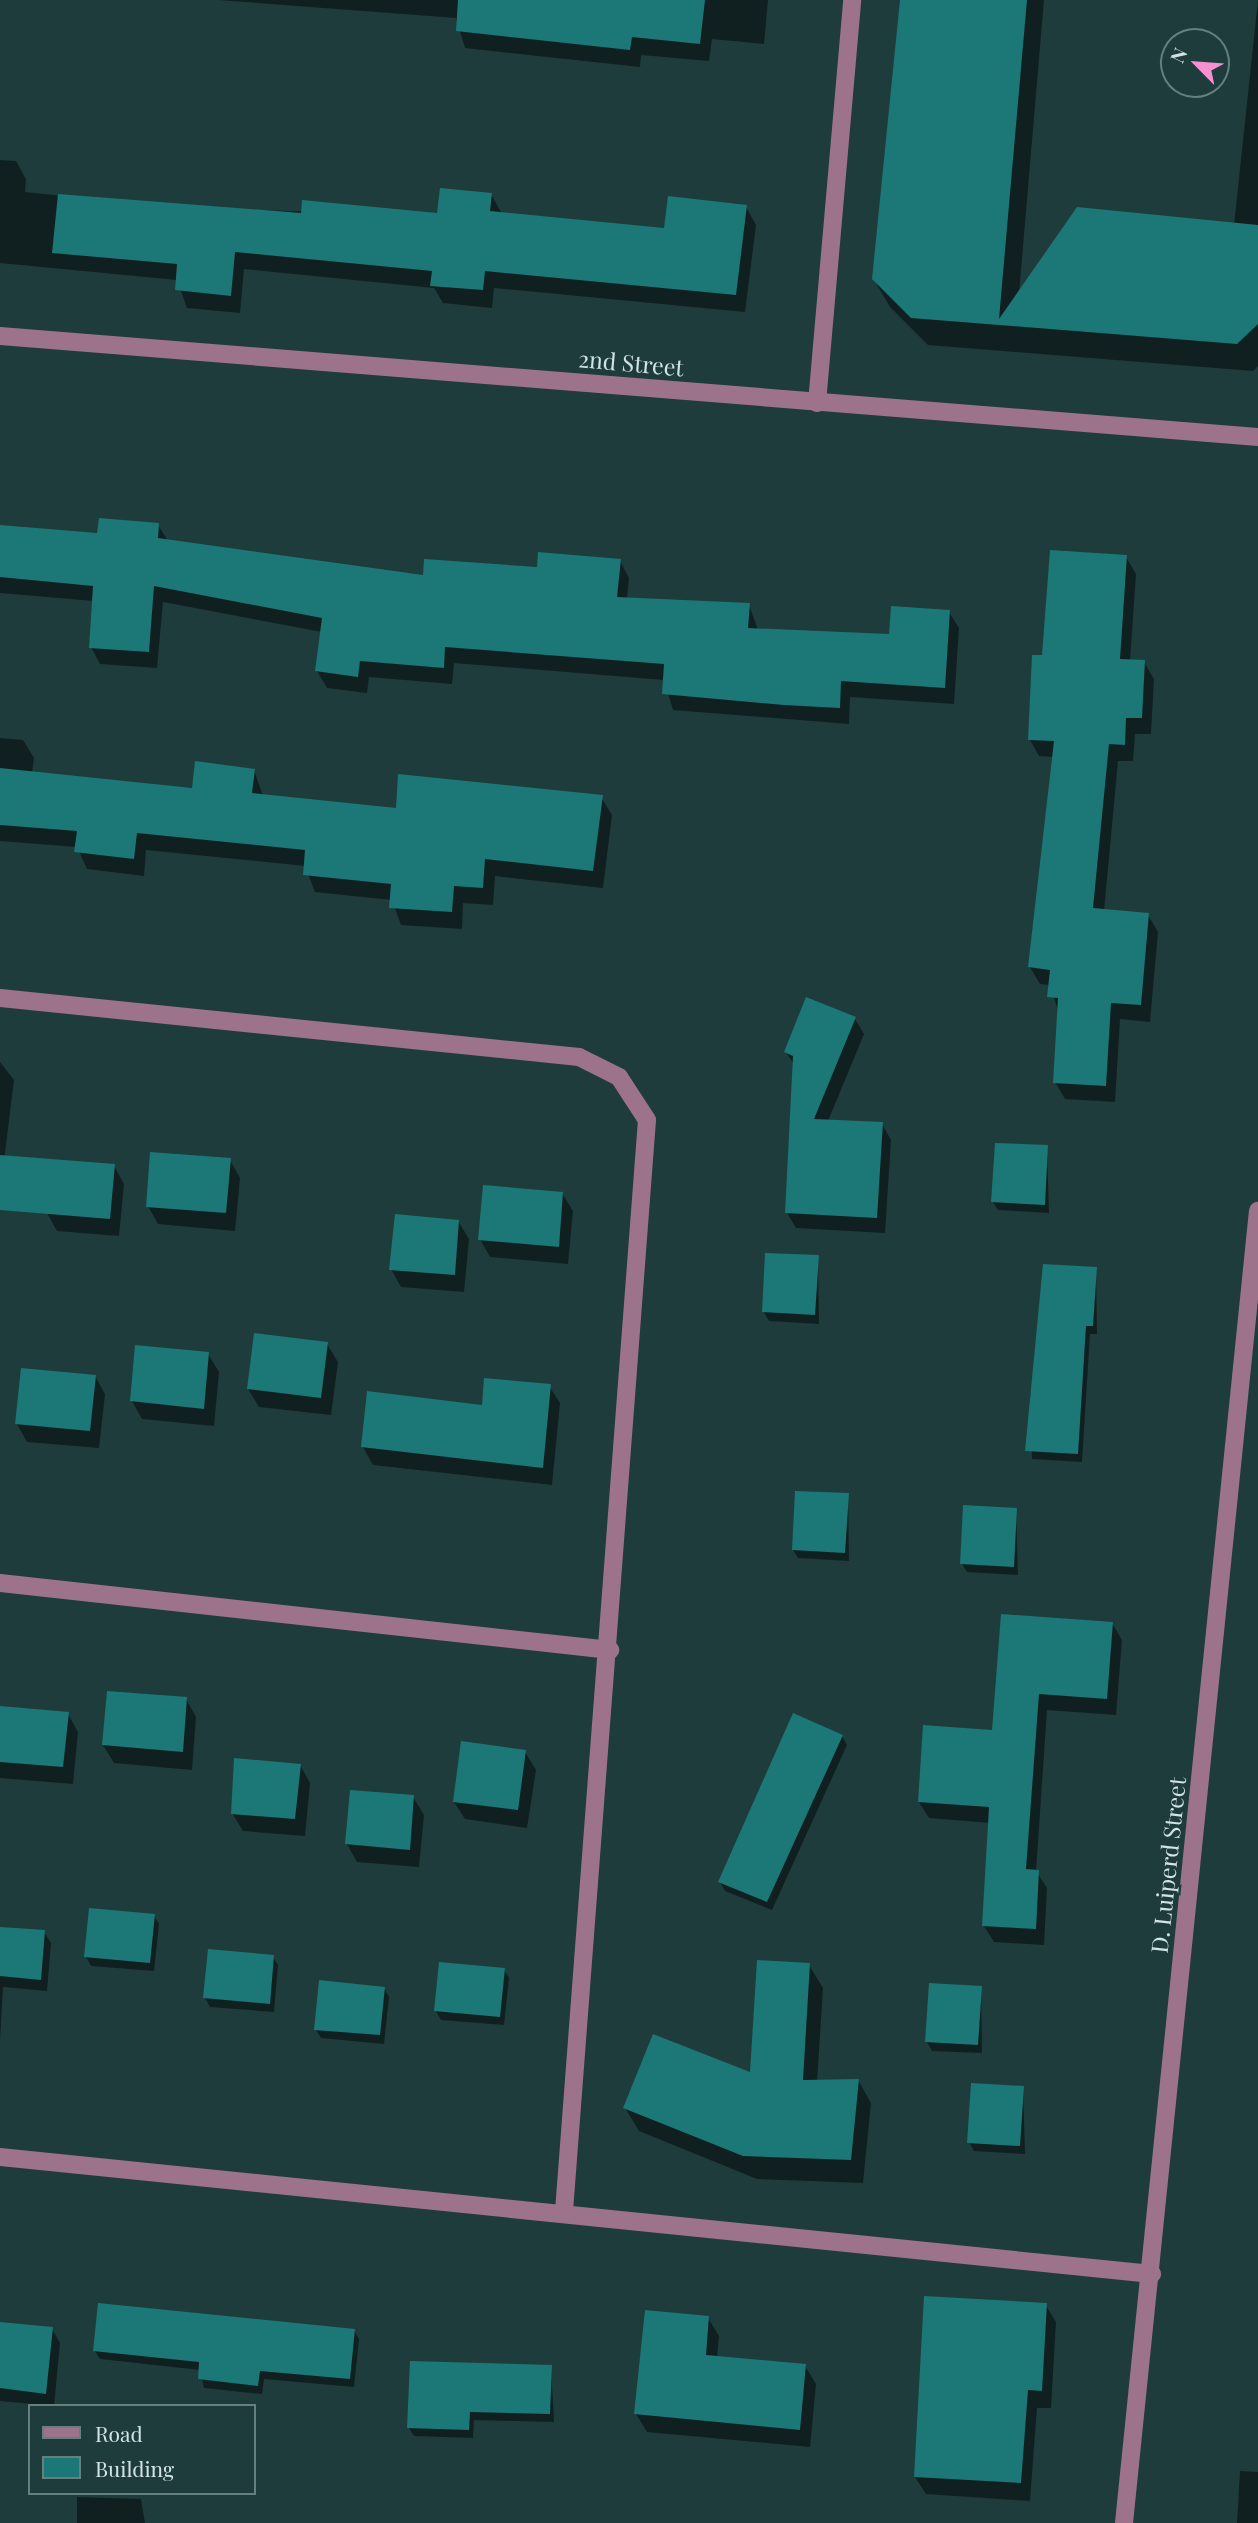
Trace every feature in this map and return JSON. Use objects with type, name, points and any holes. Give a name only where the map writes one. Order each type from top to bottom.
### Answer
[{"type":"street","points":[[817,403],[852,0]]},
{"type":"street","name":"2nd Street","points":[[0,335],[1258,437]]},
{"type":"street","points":[[0,998],[579,1057],[619,1077],[647,1120],[610,1650],[564,2210]]},
{"type":"street","name":"D. Luiperd Street","points":[[1124,2523],[1152,2274],[1258,1211]]},
{"type":"street","points":[[0,1583],[610,1650]]},
{"type":"street","points":[[0,2157],[564,2210],[1152,2274]]},
{"type":"building","points":[[458,0],[705,0],[700,44],[632,37],[630,50],[456,31]]},
{"type":"building","points":[[900,0],[1027,0],[999,319],[1077,207],[1258,225],[1258,324],[1237,344],[911,318],[872,279]]},
{"type":"building","points":[[440,188],[492,193],[490,211],[664,228],[668,196],[747,205],[736,295],[485,271],[483,290],[430,286],[432,271],[235,252],[231,296],[175,290],[177,264],[52,253],[58,194],[301,213],[302,200],[437,213]]},
{"type":"building","points":[[99,518],[159,523],[158,538],[423,575],[424,559],[537,567],[538,552],[621,559],[617,597],[750,603],[748,628],[889,634],[891,606],[950,610],[945,688],[841,681],[840,708],[784,705],[662,694],[664,664],[445,647],[444,668],[360,661],[358,677],[315,671],[322,618],[154,586],[149,652],[89,648],[93,586],[0,577],[0,525],[97,533]]},
{"type":"building","points":[[1050,550],[1127,555],[1120,659],[1145,660],[1142,718],[1126,718],[1125,745],[1109,744],[1093,908],[1149,913],[1141,1005],[1111,1003],[1106,1086],[1053,1083],[1058,998],[1047,997],[1050,970],[1028,967],[1054,741],[1028,740],[1032,655],[1042,655]]},
{"type":"building","points":[[195,761],[255,769],[252,793],[396,808],[398,774],[603,795],[593,871],[485,859],[483,888],[454,886],[452,912],[389,908],[391,884],[303,875],[305,850],[137,833],[134,859],[74,852],[77,831],[0,825],[0,768],[192,788]]},
{"type":"building","points":[[806,997],[856,1017],[814,1119],[883,1122],[877,1218],[785,1213],[793,1056],[784,1052]]},
{"type":"building","points":[[995,1143],[1048,1145],[1045,1205],[991,1202]]},
{"type":"building","points":[[150,1152],[231,1158],[226,1213],[146,1207]]},
{"type":"building","points":[[0,1155],[115,1164],[110,1219],[0,1210]]},
{"type":"building","points":[[483,1185],[563,1192],[559,1247],[478,1240]]},
{"type":"building","points":[[395,1214],[459,1220],[455,1275],[389,1270]]},
{"type":"building","points":[[765,1253],[819,1255],[815,1315],[762,1312]]},
{"type":"building","points":[[1043,1264],[1097,1267],[1093,1326],[1086,1326],[1078,1454],[1025,1451]]},
{"type":"building","points":[[254,1333],[328,1342],[321,1398],[247,1389]]},
{"type":"building","points":[[135,1345],[209,1352],[204,1409],[130,1401]]},
{"type":"building","points":[[21,1368],[96,1375],[90,1431],[15,1424]]},
{"type":"building","points":[[484,1378],[551,1384],[543,1468],[361,1447],[367,1391],[482,1405]]},
{"type":"building","points":[[795,1491],[849,1493],[845,1553],[792,1550]]},
{"type":"building","points":[[963,1505],[1017,1508],[1014,1567],[960,1564]]},
{"type":"building","points":[[1001,1614],[1113,1622],[1107,1699],[1039,1694],[1026,1869],[1039,1870],[1036,1929],[982,1926],[989,1807],[918,1802],[923,1725],[992,1730]]},
{"type":"building","points":[[107,1691],[187,1697],[183,1752],[102,1745]]},
{"type":"building","points":[[0,1706],[69,1712],[63,1767],[0,1762]]},
{"type":"building","points":[[793,1713],[843,1735],[767,1902],[718,1882]]},
{"type":"building","points":[[461,1741],[526,1750],[518,1810],[453,1802]]},
{"type":"building","points":[[234,1758],[301,1764],[295,1819],[231,1814]]},
{"type":"building","points":[[350,1790],[414,1795],[410,1850],[345,1844]]},
{"type":"building","points":[[89,1908],[155,1914],[150,1963],[84,1957]]},
{"type":"building","points":[[0,1927],[45,1930],[41,1980],[0,1976]]},
{"type":"building","points":[[208,1949],[274,1955],[270,2004],[203,1998]]},
{"type":"building","points":[[757,1960],[810,1963],[803,2080],[859,2079],[851,2160],[743,2156],[623,2108],[653,2034],[750,2072]]},
{"type":"building","points":[[439,1962],[505,1968],[500,2017],[434,2011]]},
{"type":"building","points":[[319,1980],[385,1987],[380,2035],[314,2030]]},
{"type":"building","points":[[929,1983],[982,1986],[978,2045],[925,2042]]},
{"type":"building","points":[[971,2083],[1024,2086],[1020,2146],[967,2143]]},
{"type":"building","points":[[924,2296],[1047,2303],[1042,2391],[1028,2390],[1021,2483],[914,2477]]},
{"type":"building","points":[[98,2303],[355,2329],[350,2379],[260,2371],[258,2386],[198,2379],[199,2362],[93,2351]]},
{"type":"building","points":[[645,2310],[709,2316],[706,2355],[806,2364],[800,2430],[634,2414]]},
{"type":"building","points":[[0,2322],[53,2327],[46,2394],[0,2388]]},
{"type":"building","points":[[410,2361],[552,2365],[550,2414],[470,2412],[469,2430],[407,2428]]}]
